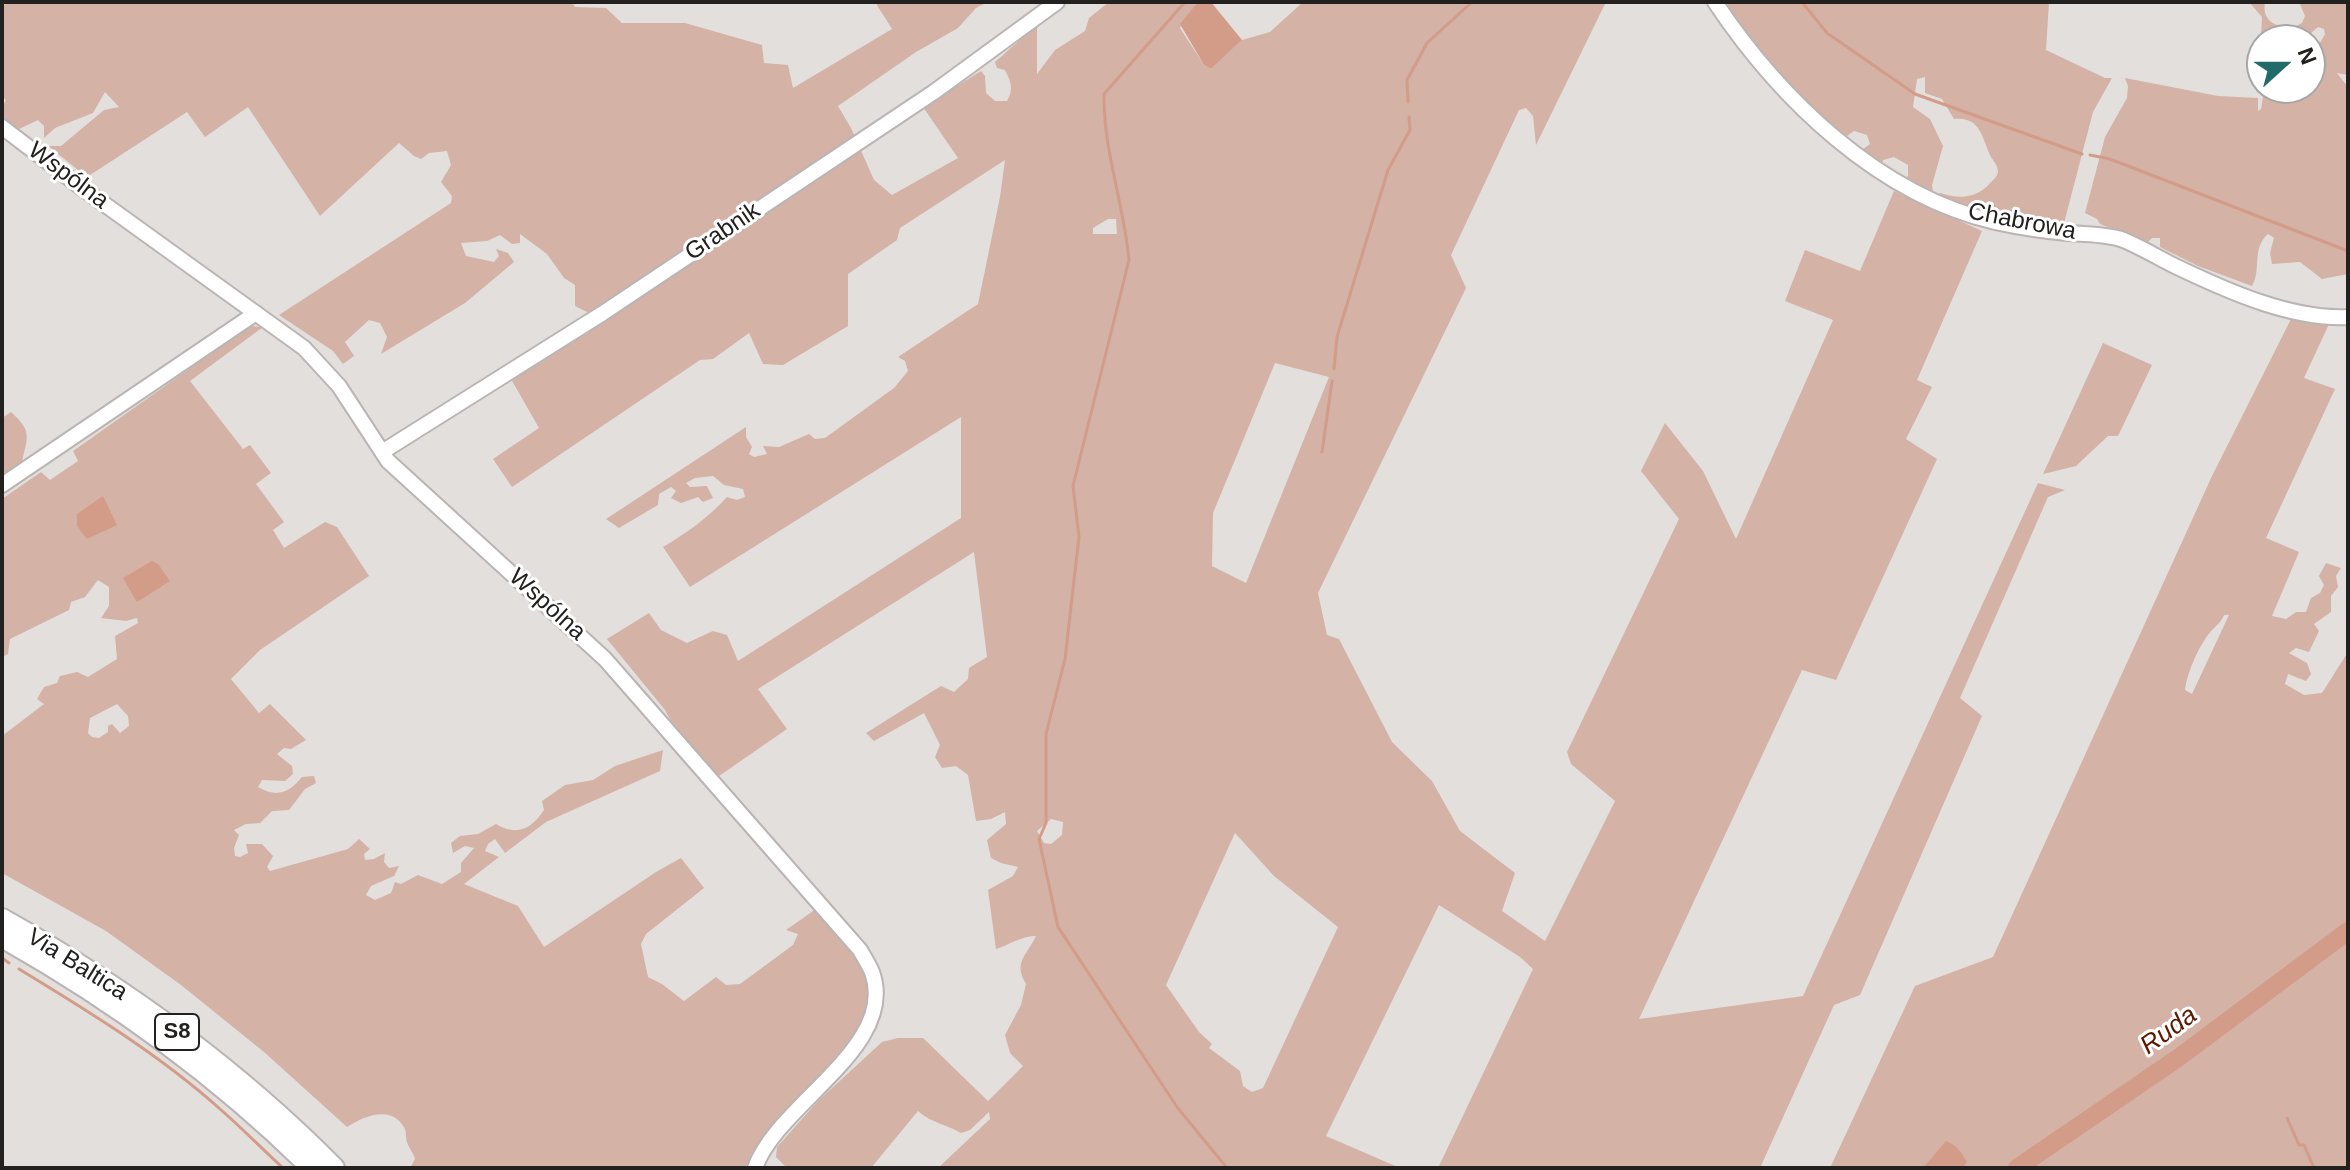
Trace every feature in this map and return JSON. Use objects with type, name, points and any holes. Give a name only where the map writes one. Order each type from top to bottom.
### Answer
[{"type":"highway","name":"Via Baltica","points":[[2,919],[79,964],[175,1031],[257,1096],[334,1168]]},
{"type":"highway","name":"Via Baltica","points":[[2,937],[103,999],[175,1050],[312,1168]]},
{"type":"street","name":"Grabnik","points":[[382,452],[603,313],[934,92],[1057,2]]},
{"type":"street","name":"Chabrowa","points":[[1715,2],[1739,39],[1831,135],[1880,171],[1934,200],[1995,222],[2120,239],[2197,276],[2267,304],[2321,317],[2348,317]]},
{"type":"street","name":"Wspólna","points":[[2,127],[304,348],[339,386],[382,452],[400,472],[605,659],[860,950],[872,973],[876,995],[872,1018],[861,1041],[775,1132],[755,1168]]},
{"type":"street","points":[[2,485],[256,313]]},
{"type":"shaded area","points":[[8,2],[572,2],[575,7],[606,8],[622,23],[685,23],[762,45],[764,63],[788,65],[793,88],[892,29],[875,2],[988,2],[976,8],[958,28],[916,52],[838,106],[874,180],[892,195],[958,158],[923,107],[981,71],[985,76],[986,93],[995,101],[1007,101],[1010,82],[1005,70],[997,68],[995,62],[1037,25],[1037,74],[1055,50],[1085,31],[1089,18],[1109,2],[1198,2],[1180,28],[1204,65],[1211,69],[1242,40],[1270,32],[1303,2],[1606,2],[1536,145],[1533,116],[1526,108],[1519,110],[1451,255],[1466,288],[1318,593],[1327,635],[1339,639],[1392,742],[1432,781],[1460,831],[1515,873],[1502,911],[1545,941],[1615,801],[1571,764],[1567,752],[1679,519],[1641,471],[1665,423],[1703,471],[1736,539],[1833,320],[1785,301],[1805,250],[1860,271],[1894,191],[1982,231],[1917,380],[1932,387],[1906,439],[1937,459],[1836,680],[1802,670],[1639,1019],[1803,996],[2038,483],[2065,490],[2048,497],[1960,698],[1982,716],[1860,995],[1834,1005],[1760,1168],[1438,1168],[1533,969],[1520,957],[1439,905],[1326,1136],[1400,1168],[938,1168],[990,1119],[989,1112],[970,1130],[961,1133],[918,1111],[871,1168],[787,1168],[776,1157],[777,1147],[818,1101],[882,1042],[898,1038],[923,1038],[988,1101],[1023,1066],[1010,1053],[1005,1035],[1021,1005],[1026,984],[1021,965],[1036,936],[996,949],[988,890],[1013,876],[1018,867],[991,858],[987,840],[1006,824],[1005,812],[991,819],[976,821],[968,775],[956,766],[942,768],[935,757],[940,745],[924,713],[874,741],[866,733],[941,686],[954,692],[968,679],[969,668],[987,657],[974,552],[758,689],[787,729],[719,776],[672,723],[665,710],[607,639],[649,613],[661,630],[687,643],[713,631],[727,635],[738,661],[961,518],[961,417],[690,587],[663,547],[697,524],[727,497],[737,500],[745,497],[743,489],[724,485],[713,476],[695,478],[686,483],[690,487],[707,486],[713,498],[703,502],[698,497],[681,503],[671,498],[676,491],[671,487],[659,494],[658,505],[619,528],[606,519],[746,427],[746,437],[752,447],[749,454],[754,457],[767,454],[763,446],[779,447],[809,434],[815,439],[825,438],[894,388],[908,371],[905,361],[898,357],[978,304],[1005,160],[900,228],[897,240],[848,274],[848,326],[783,365],[763,364],[749,333],[713,359],[700,360],[512,487],[493,459],[539,428],[511,379],[603,320],[575,306],[575,285],[564,278],[547,254],[520,234],[520,243],[512,244],[500,235],[487,241],[461,243],[466,256],[494,262],[499,256],[496,249],[508,253],[514,262],[465,303],[381,354],[387,337],[380,323],[369,320],[345,342],[354,356],[343,364],[333,351],[279,315],[451,203],[452,196],[441,182],[451,165],[447,151],[429,153],[421,159],[399,143],[320,216],[248,107],[205,137],[187,112],[87,177],[48,146],[61,146],[104,110],[119,107],[105,92],[93,113],[55,128],[44,138],[44,126],[38,120],[19,129],[2,118],[6,100],[2,96],[2,6]],"holes":[[[1108,219],[1116,219],[1117,234],[1093,234],[1093,228]],[[1275,363],[1329,377],[1246,583],[1212,566],[1213,513]],[[1051,819],[1063,822],[1062,835],[1051,844],[1044,843],[1037,831]],[[1235,833],[1274,876],[1338,927],[1263,1088],[1252,1092],[1243,1086],[1240,1071],[1209,1048],[1212,1044],[1199,1032],[1166,985]]]},
{"type":"shaded area","points":[[1198,2],[1211,2],[1242,40],[1211,69],[1204,65],[1180,24]]},
{"type":"shaded area","points":[[1726,2],[2049,2],[2046,50],[2105,78],[2112,78],[2093,112],[2063,227],[1982,215],[1936,197],[1940,193],[1961,197],[1974,195],[1986,188],[1998,170],[1982,134],[1974,124],[1954,119],[1942,99],[1925,93],[1925,77],[1917,79],[1913,107],[1930,119],[1943,146],[1932,185],[1933,193],[1902,181],[1908,176],[1908,165],[1894,157],[1883,160],[1881,166],[1859,152],[1870,144],[1867,135],[1854,131],[1844,138],[1756,49]]},
{"type":"shaded area","points":[[2249,2],[2265,2],[2265,14],[2275,24],[2262,24],[2262,17]]},
{"type":"shaded area","points":[[2299,2],[2348,2],[2348,75],[2337,73],[2348,87],[2348,274],[2322,279],[2300,262],[2272,264],[2270,253],[2274,238],[2268,234],[2260,246],[2252,286],[2198,266],[2160,247],[2160,238],[2152,238],[2148,242],[2100,224],[2085,213],[2105,137],[2127,98],[2125,78],[2218,96],[2246,97],[2246,104],[2258,104],[2258,111],[2262,104],[2326,104],[2326,24],[2300,24],[2305,16]]},
{"type":"shaded area","points":[[2292,317],[2329,324],[2304,378],[2335,389],[2266,538],[2299,552],[2272,616],[2286,619],[2296,612],[2306,612],[2311,598],[2320,593],[2324,585],[2319,576],[2326,563],[2341,568],[2336,576],[2338,587],[2331,596],[2331,612],[2314,624],[2319,631],[2309,652],[2296,648],[2289,653],[2307,663],[2311,674],[2306,681],[2288,674],[2285,684],[2304,695],[2322,693],[2348,652],[2348,1168],[1830,1168],[1915,986],[1993,957],[2212,476]],"holes":[[[2224,615],[2229,615],[2192,694],[2185,690],[2195,658],[2212,630]]]},
{"type":"shaded area","points":[[250,326],[263,327],[190,381],[243,449],[250,445],[271,473],[256,484],[284,522],[273,530],[284,548],[325,522],[337,527],[369,576],[260,650],[231,679],[259,713],[270,704],[306,740],[277,754],[292,766],[293,774],[285,781],[262,780],[258,787],[277,793],[292,787],[302,777],[314,776],[316,783],[305,789],[289,810],[272,811],[260,823],[246,824],[234,830],[239,835],[234,848],[235,856],[248,853],[246,844],[262,844],[273,856],[267,867],[270,871],[348,849],[359,839],[370,849],[364,854],[365,860],[385,853],[384,862],[389,868],[399,866],[394,876],[371,886],[366,895],[375,900],[391,893],[395,882],[401,884],[418,875],[442,884],[461,872],[461,863],[474,848],[465,846],[453,853],[451,843],[460,836],[478,834],[496,824],[510,830],[523,829],[544,810],[542,801],[565,785],[593,780],[615,766],[663,750],[660,771],[546,822],[505,853],[495,839],[485,851],[499,857],[464,884],[518,906],[544,947],[681,858],[704,888],[646,934],[641,944],[648,977],[684,1001],[716,977],[726,985],[740,984],[793,945],[798,934],[786,930],[816,909],[845,941],[863,968],[869,998],[864,1018],[839,1056],[771,1126],[745,1168],[410,1168],[415,1159],[405,1129],[399,1121],[378,1114],[347,1127],[264,1052],[181,985],[106,931],[2,873],[2,736],[44,704],[37,699],[44,687],[57,683],[60,676],[77,672],[88,677],[117,659],[115,636],[138,623],[137,618],[126,621],[101,618],[109,606],[109,587],[98,580],[85,597],[71,602],[69,610],[10,639],[8,654],[2,657],[2,499],[41,472],[50,480],[78,461],[73,451]],"holes":[[[117,704],[128,716],[129,726],[120,733],[112,724],[108,726],[108,732],[99,738],[88,733],[90,718]]]},
{"type":"shaded area","points":[[2103,343],[2152,365],[2118,436],[2108,436],[2076,466],[2043,474]]},
{"type":"shaded area","points":[[11,412],[25,429],[27,440],[22,461],[2,476],[2,418]]},
{"type":"shaded area","points":[[103,496],[117,525],[87,539],[77,526],[77,514]]},
{"type":"shaded area","points":[[152,561],[158,564],[170,581],[137,602],[123,578]]},
{"type":"shaded area","points":[[1946,1141],[1956,1147],[1967,1162],[1962,1168],[1923,1168]]},
{"type":"waterway","points":[[1185,2],[1104,94],[1110,156],[1129,260],[1073,486],[1079,537],[1065,659],[1046,734],[1046,823],[1039,839],[1058,927],[1177,1107],[1227,1168]]},
{"type":"waterway","points":[[1408,102],[1407,80],[1427,43],[1472,2]]},
{"type":"waterway","points":[[1802,2],[1827,33],[1915,94],[2082,154]]},
{"type":"waterway","points":[[1334,369],[1337,337],[1388,170],[1410,130],[1409,117]]},
{"type":"waterway","points":[[2090,155],[2110,159],[2348,251]]},
{"type":"waterway","points":[[1322,452],[1332,381]]},
{"type":"waterway","name":"Ruda","points":[[2017,1168],[2178,1058],[2348,931]]},
{"type":"waterway","points":[[2,958],[9,963]]},
{"type":"waterway","points":[[19,969],[173,1070],[283,1168]]},
{"type":"waterway","points":[[2287,1118],[2314,1168]]}]
